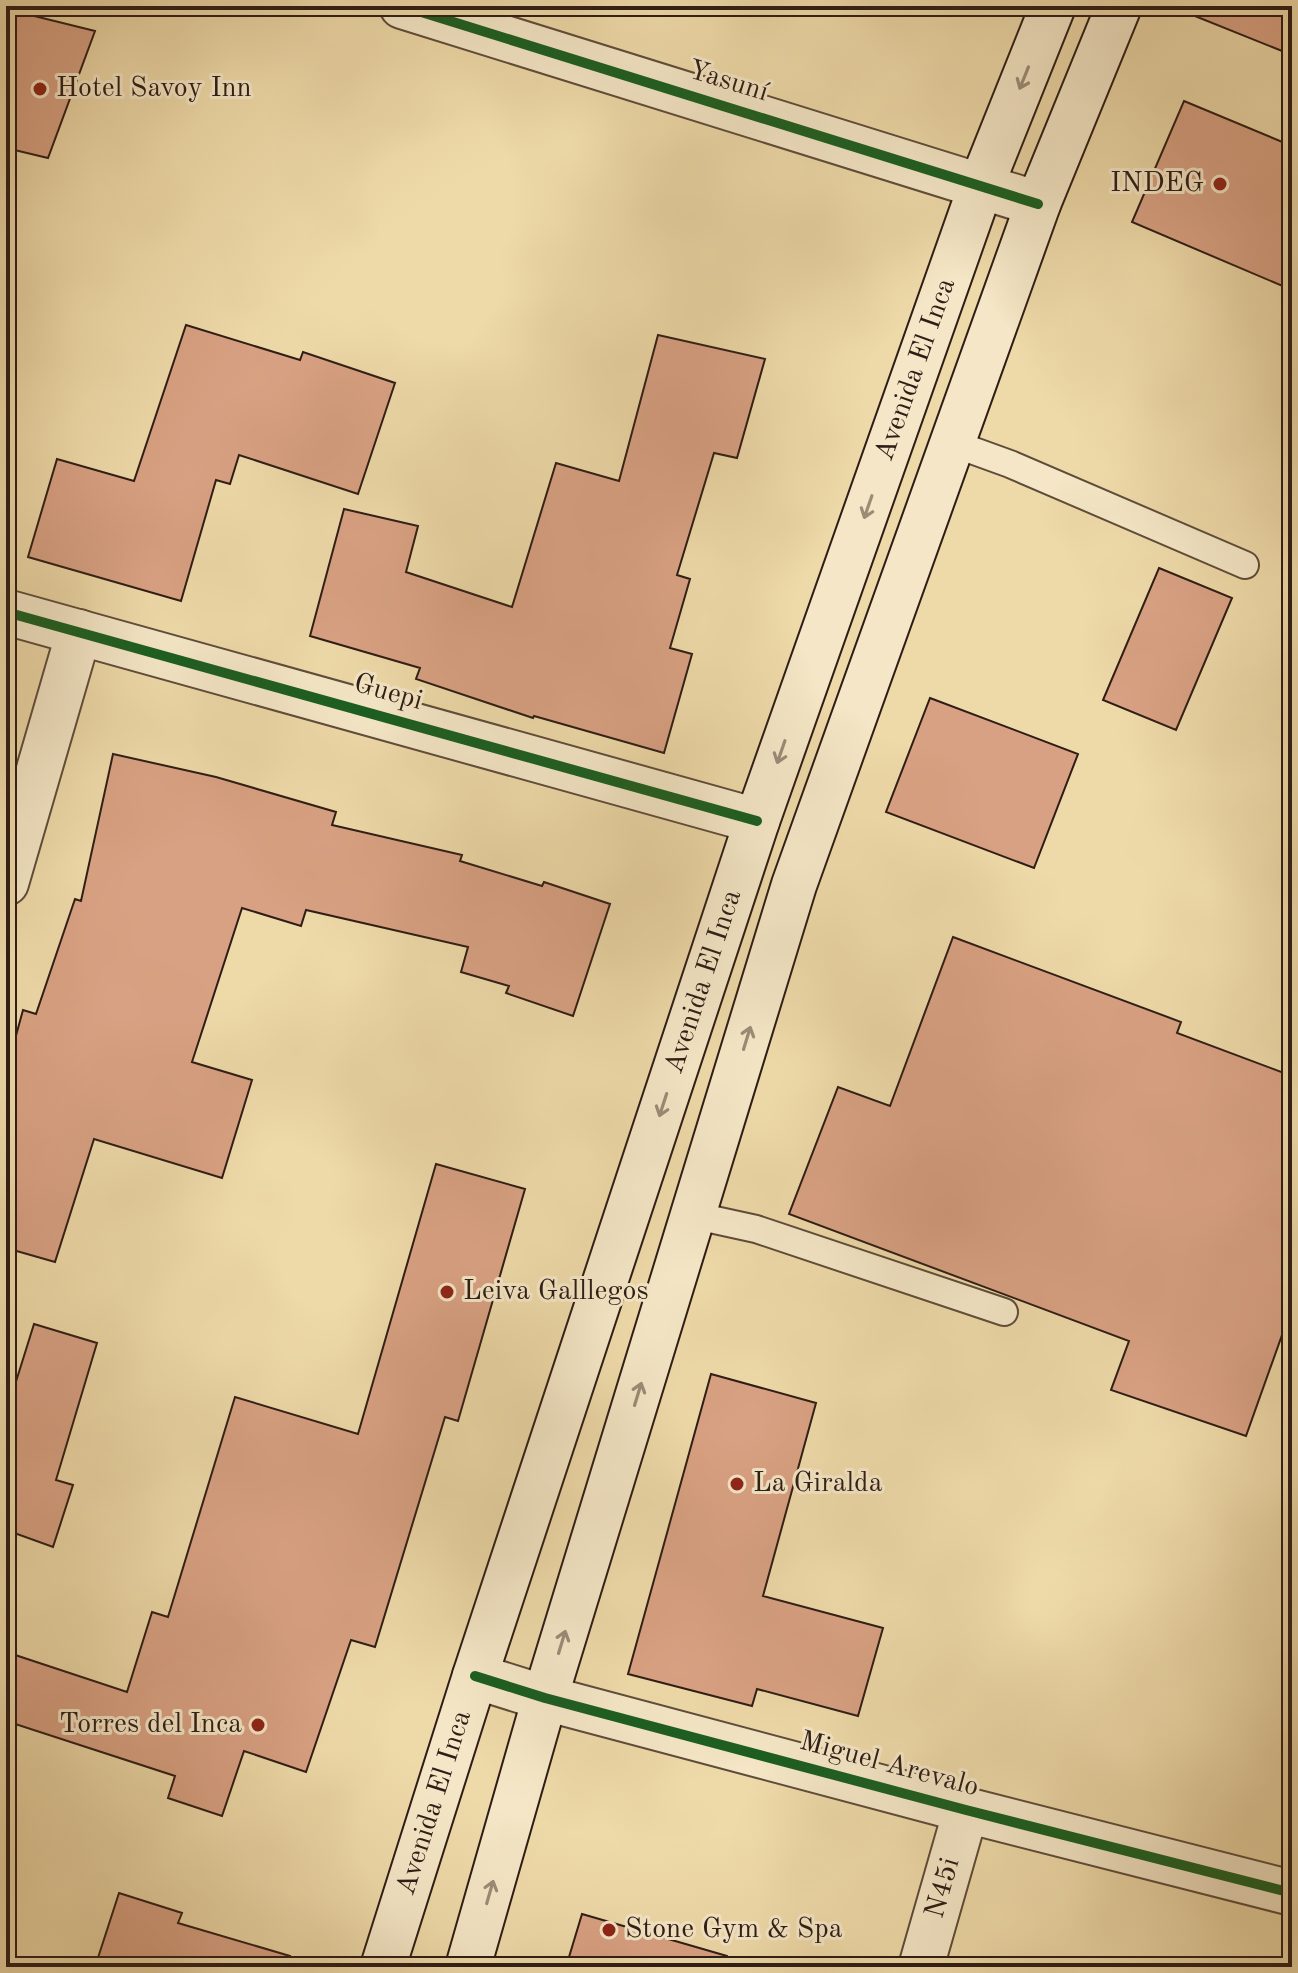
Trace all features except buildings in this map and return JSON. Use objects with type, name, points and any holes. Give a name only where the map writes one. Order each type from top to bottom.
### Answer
[{"type":"main road","name":"Yasuní","points":[[402,6],[1038,204]]},
{"type":"main road","name":"Avenida El Inca","points":[[383,1967],[475,1676],[757,821],[981,186],[1053,6]]},
{"type":"main road","name":"Avenida El Inca","points":[[468,1967],[545,1698],[794,885],[1038,204],[1119,6]]},
{"type":"main road","name":"Guepi","points":[[6,612],[757,821]]},
{"type":"main road","points":[[6,883],[79,632]]},
{"type":"main road","name":"Miguel Arevalo","points":[[475,1676],[545,1698],[966,1810],[1292,1893]]},
{"type":"main road","name":"N45i","points":[[921,1967],[966,1810]]},
{"type":"lane","points":[[952,443],[1010,464],[1245,565]]},
{"type":"lane","points":[[692,1215],[756,1229],[1004,1312]]},
{"type":"cycle path","points":[[402,6],[1038,204]]},
{"type":"cycle path","points":[[6,612],[757,821]]},
{"type":"cycle path","points":[[475,1676],[545,1698],[966,1810],[1292,1893]]},
{"type":"place","name":"Hotel Savoy Inn","points":[[40,89]]},
{"type":"place","name":"INDEG","points":[[1220,184]]},
{"type":"place","name":"Leiva Galllegos","points":[[447,1292]]},
{"type":"place","name":"La Giralda","points":[[737,1484]]},
{"type":"place","name":"Torres del Inca","points":[[258,1725]]},
{"type":"place","name":"Stone Gym & Spa","points":[[609,1930]]}]
